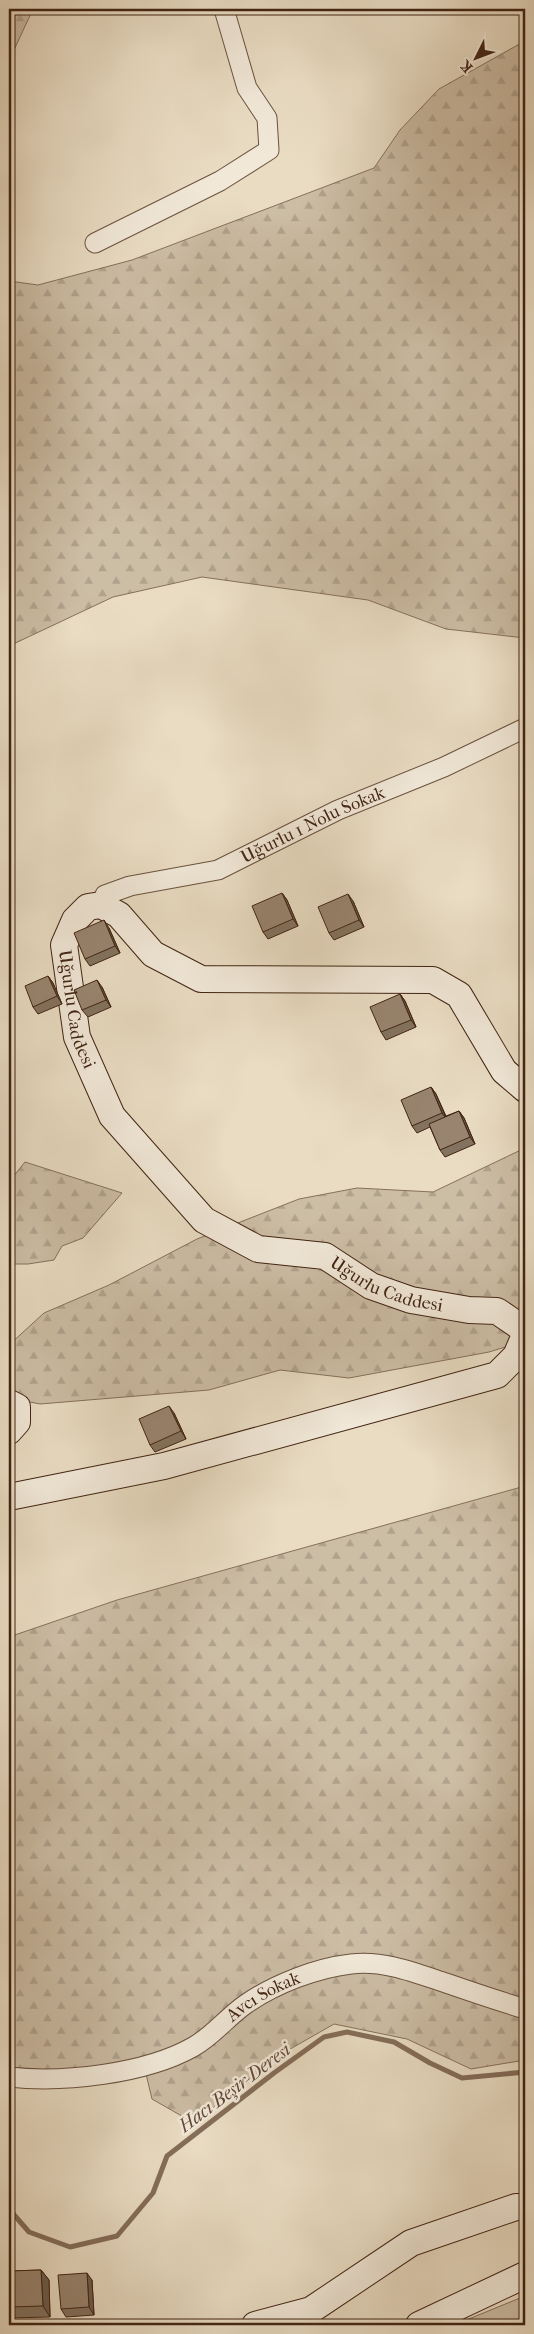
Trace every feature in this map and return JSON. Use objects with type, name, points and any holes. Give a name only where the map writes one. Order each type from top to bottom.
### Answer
[{"type":"street","points":[[95,243],[220,181],[269,150],[266,118],[247,88],[224,9]]},
{"type":"street","name":"Uğurlu 1 Nolu Sokak","points":[[102,905],[105,895],[130,886],[218,870],[338,810],[444,768],[525,728]]},
{"type":"street","points":[[102,905],[119,915],[153,954],[201,979],[433,980],[459,995],[504,1071],[525,1089]]},
{"type":"street","name":"Uğurlu Caddesi","points":[[102,905],[88,906],[81,913],[75,920],[64,945],[77,1037],[112,1116],[204,1220],[258,1249],[325,1256],[371,1286],[411,1300],[469,1310],[497,1311],[525,1330]]},
{"type":"street","points":[[9,1497],[164,1466],[497,1375],[516,1356],[525,1335]]},
{"type":"street","points":[[9,1403],[17,1406],[17,1422],[9,1431]]},
{"type":"street","name":"Avcı Sokak","points":[[9,2078],[46,2079],[119,2072],[154,2064],[193,2047],[219,2028],[245,2004],[278,1986],[315,1972],[352,1964],[399,1967],[525,2009]]},
{"type":"street","points":[[254,2325],[311,2310],[411,2243],[516,2207],[525,2207]]},
{"type":"street","points":[[419,2325],[525,2275]]},
{"type":"green space","points":[[9,9],[33,9],[14,50],[9,77]]},
{"type":"green space","points":[[525,41],[525,638],[446,629],[368,600],[202,577],[113,597],[9,646],[9,281],[38,285],[132,260],[374,168],[400,130],[439,89]]},
{"type":"green space","points":[[525,1148],[525,1341],[489,1352],[349,1378],[280,1370],[209,1390],[40,1404],[9,1398],[9,1345],[44,1313],[109,1285],[197,1239],[299,1199],[357,1188],[433,1192]]},
{"type":"green space","points":[[25,1162],[122,1193],[83,1238],[62,1246],[54,1260],[28,1264],[9,1264],[9,1182]]},
{"type":"green space","points":[[525,1486],[525,2060],[471,2069],[407,2039],[334,2024],[278,2056],[194,2123],[152,2099],[146,2074],[90,2070],[9,2072],[9,1637],[117,1600]]},
{"type":"green space","points":[[525,2296],[525,2325],[454,2325]]},
{"type":"building","points":[[282,893],[293,919],[263,932],[252,906]]},
{"type":"building","points":[[348,894],[359,920],[329,933],[318,907]]},
{"type":"building","points":[[104,920],[115,946],[85,959],[74,933]]},
{"type":"building","points":[[48,976],[57,996],[33,1007],[25,986]]},
{"type":"building","points":[[97,980],[106,1000],[82,1010],[74,990]]},
{"type":"building","points":[[400,994],[411,1020],[381,1032],[370,1007]]},
{"type":"building","points":[[431,1087],[442,1113],[412,1126],[401,1100]]},
{"type":"building","points":[[459,1111],[470,1137],[440,1150],[429,1124]]},
{"type":"building","points":[[169,1406],[181,1431],[150,1445],[139,1419]]},
{"type":"building","points":[[41,2270],[43,2306],[9,2307],[9,2271]]},
{"type":"building","points":[[87,2273],[89,2307],[61,2309],[58,2275]]},
{"type":"waterway","name":"Hacı Beşir Deresi","points":[[9,2209],[29,2232],[70,2247],[117,2236],[153,2193],[167,2156],[274,2073],[324,2037],[347,2032],[394,2042],[430,2063],[462,2078],[525,2072]]}]
